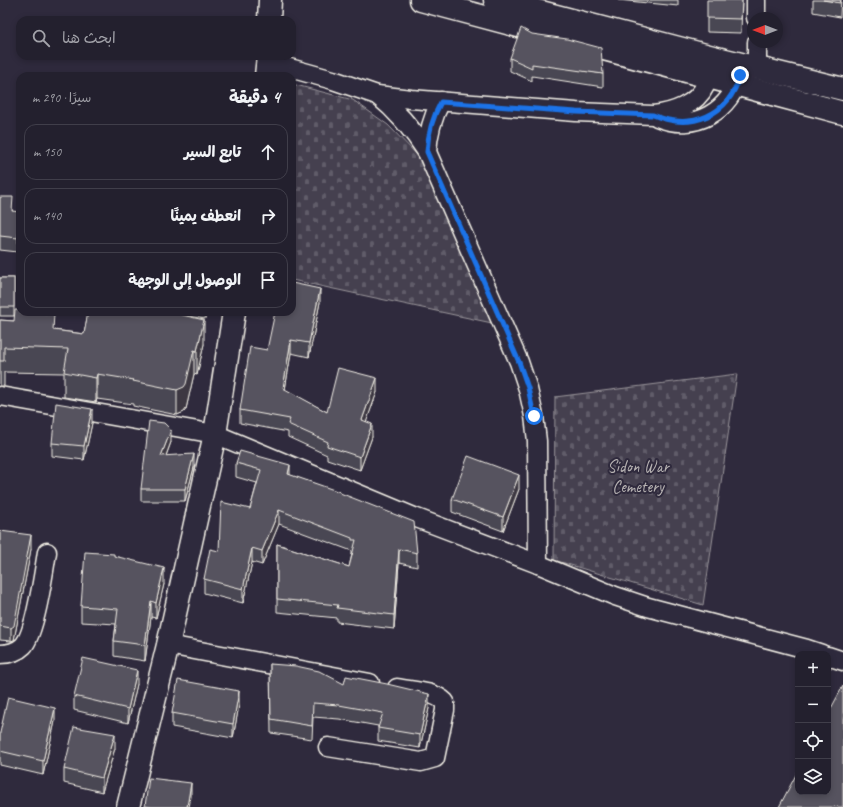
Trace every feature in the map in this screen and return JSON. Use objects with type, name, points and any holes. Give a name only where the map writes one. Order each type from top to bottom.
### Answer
[{"type":"main road","points":[[269,16],[270,0]]},
{"type":"main road","points":[[421,0],[710,67],[843,89]]},
{"type":"main road","points":[[495,0],[710,67]]},
{"type":"main road","points":[[745,73],[843,113]]},
{"type":"main road","points":[[128,807],[168,645],[215,434],[233,316]]},
{"type":"street","points":[[756,0],[756,12]]},
{"type":"street","points":[[653,115],[663,120],[686,122],[708,116],[717,111],[725,103],[745,73],[755,48]]},
{"type":"street","points":[[267,65],[333,80],[377,94],[441,102],[576,112],[653,115],[679,109],[695,100],[705,85],[710,67]]},
{"type":"street","points":[[377,94],[405,121],[427,152],[519,362],[528,388],[534,416],[537,441],[538,564]]},
{"type":"street","points":[[427,152],[431,124],[441,102]]},
{"type":"street","points":[[0,396],[215,434],[414,517],[538,564],[615,596],[648,607],[813,651]]},
{"type":"street","points":[[0,654],[13,653],[18,650],[22,647],[29,636],[43,578],[46,552]]},
{"type":"street","points":[[168,645],[434,695],[441,697],[445,702],[445,710],[437,751],[435,758],[429,761],[421,762],[328,747]]},
{"type":"street","points":[[831,657],[843,661]]},
{"type":"green space","points":[[296,85],[353,100],[388,125],[422,160],[492,323],[296,281]]},
{"type":"green space","name":"Sidon War Cemetery","points":[[737,374],[703,605],[554,560],[555,397]]},
{"type":"building","points":[[707,0],[742,0],[741,19],[707,18]]},
{"type":"building","points":[[823,0],[841,0],[840,3]]},
{"type":"building","points":[[521,28],[532,34],[567,39],[601,48],[603,74],[532,64],[532,68],[510,58]]},
{"type":"building","points":[[0,197],[13,197],[12,211],[16,212],[16,238],[0,236]]},
{"type":"building","points":[[0,278],[14,278],[14,307],[0,307]]},
{"type":"building","points":[[296,284],[320,289],[309,343],[291,340],[283,388],[327,412],[338,368],[377,378],[362,420],[372,424],[360,457],[327,446],[328,442],[288,424],[290,419],[240,410],[250,347],[267,350],[274,316],[296,316]]},
{"type":"building","points":[[15,310],[16,316],[54,316],[53,330],[84,334],[87,316],[186,316],[204,320],[197,351],[194,350],[186,384],[184,387],[177,390],[133,381],[134,380],[97,374],[96,378],[64,372],[68,349],[4,347],[4,361],[0,361],[0,320],[14,321]]},
{"type":"building","points":[[56,403],[92,409],[84,446],[52,443]]},
{"type":"building","points":[[149,421],[164,423],[171,430],[161,456],[194,454],[185,489],[141,489]]},
{"type":"building","points":[[240,451],[290,465],[288,474],[340,492],[414,522],[417,553],[399,549],[394,615],[337,608],[338,605],[277,599],[277,544],[349,567],[356,540],[352,540],[352,538],[279,510],[262,551],[252,548],[243,589],[204,579],[210,549],[219,551],[221,502],[250,509],[261,470],[236,463]]},
{"type":"building","points":[[468,456],[519,475],[503,517],[452,499]]},
{"type":"building","points":[[0,531],[31,535],[14,626],[11,628],[0,626]]},
{"type":"building","points":[[85,552],[114,554],[114,556],[164,568],[156,603],[151,601],[145,645],[114,641],[118,609],[81,606]]},
{"type":"building","points":[[83,658],[137,670],[128,709],[74,696]]},
{"type":"building","points":[[270,664],[296,666],[319,671],[344,684],[346,676],[429,694],[420,735],[378,728],[383,713],[339,705],[313,703],[312,726],[271,719]]},
{"type":"building","points":[[178,680],[239,691],[233,724],[172,713]]},
{"type":"building","points":[[843,686],[843,807],[779,807],[795,777],[795,795],[831,795],[831,708]]},
{"type":"building","points":[[8,697],[55,708],[43,761],[0,751],[0,733]]},
{"type":"building","points":[[74,727],[115,734],[102,778],[64,769]]},
{"type":"building","points":[[149,778],[191,783],[187,807],[145,806]]},
{"type":"route","points":[[534,416],[528,388],[519,362],[427,152],[431,124],[441,102],[576,112],[653,115],[663,120],[686,122],[697,120],[717,111],[732,94],[740,75]]}]
